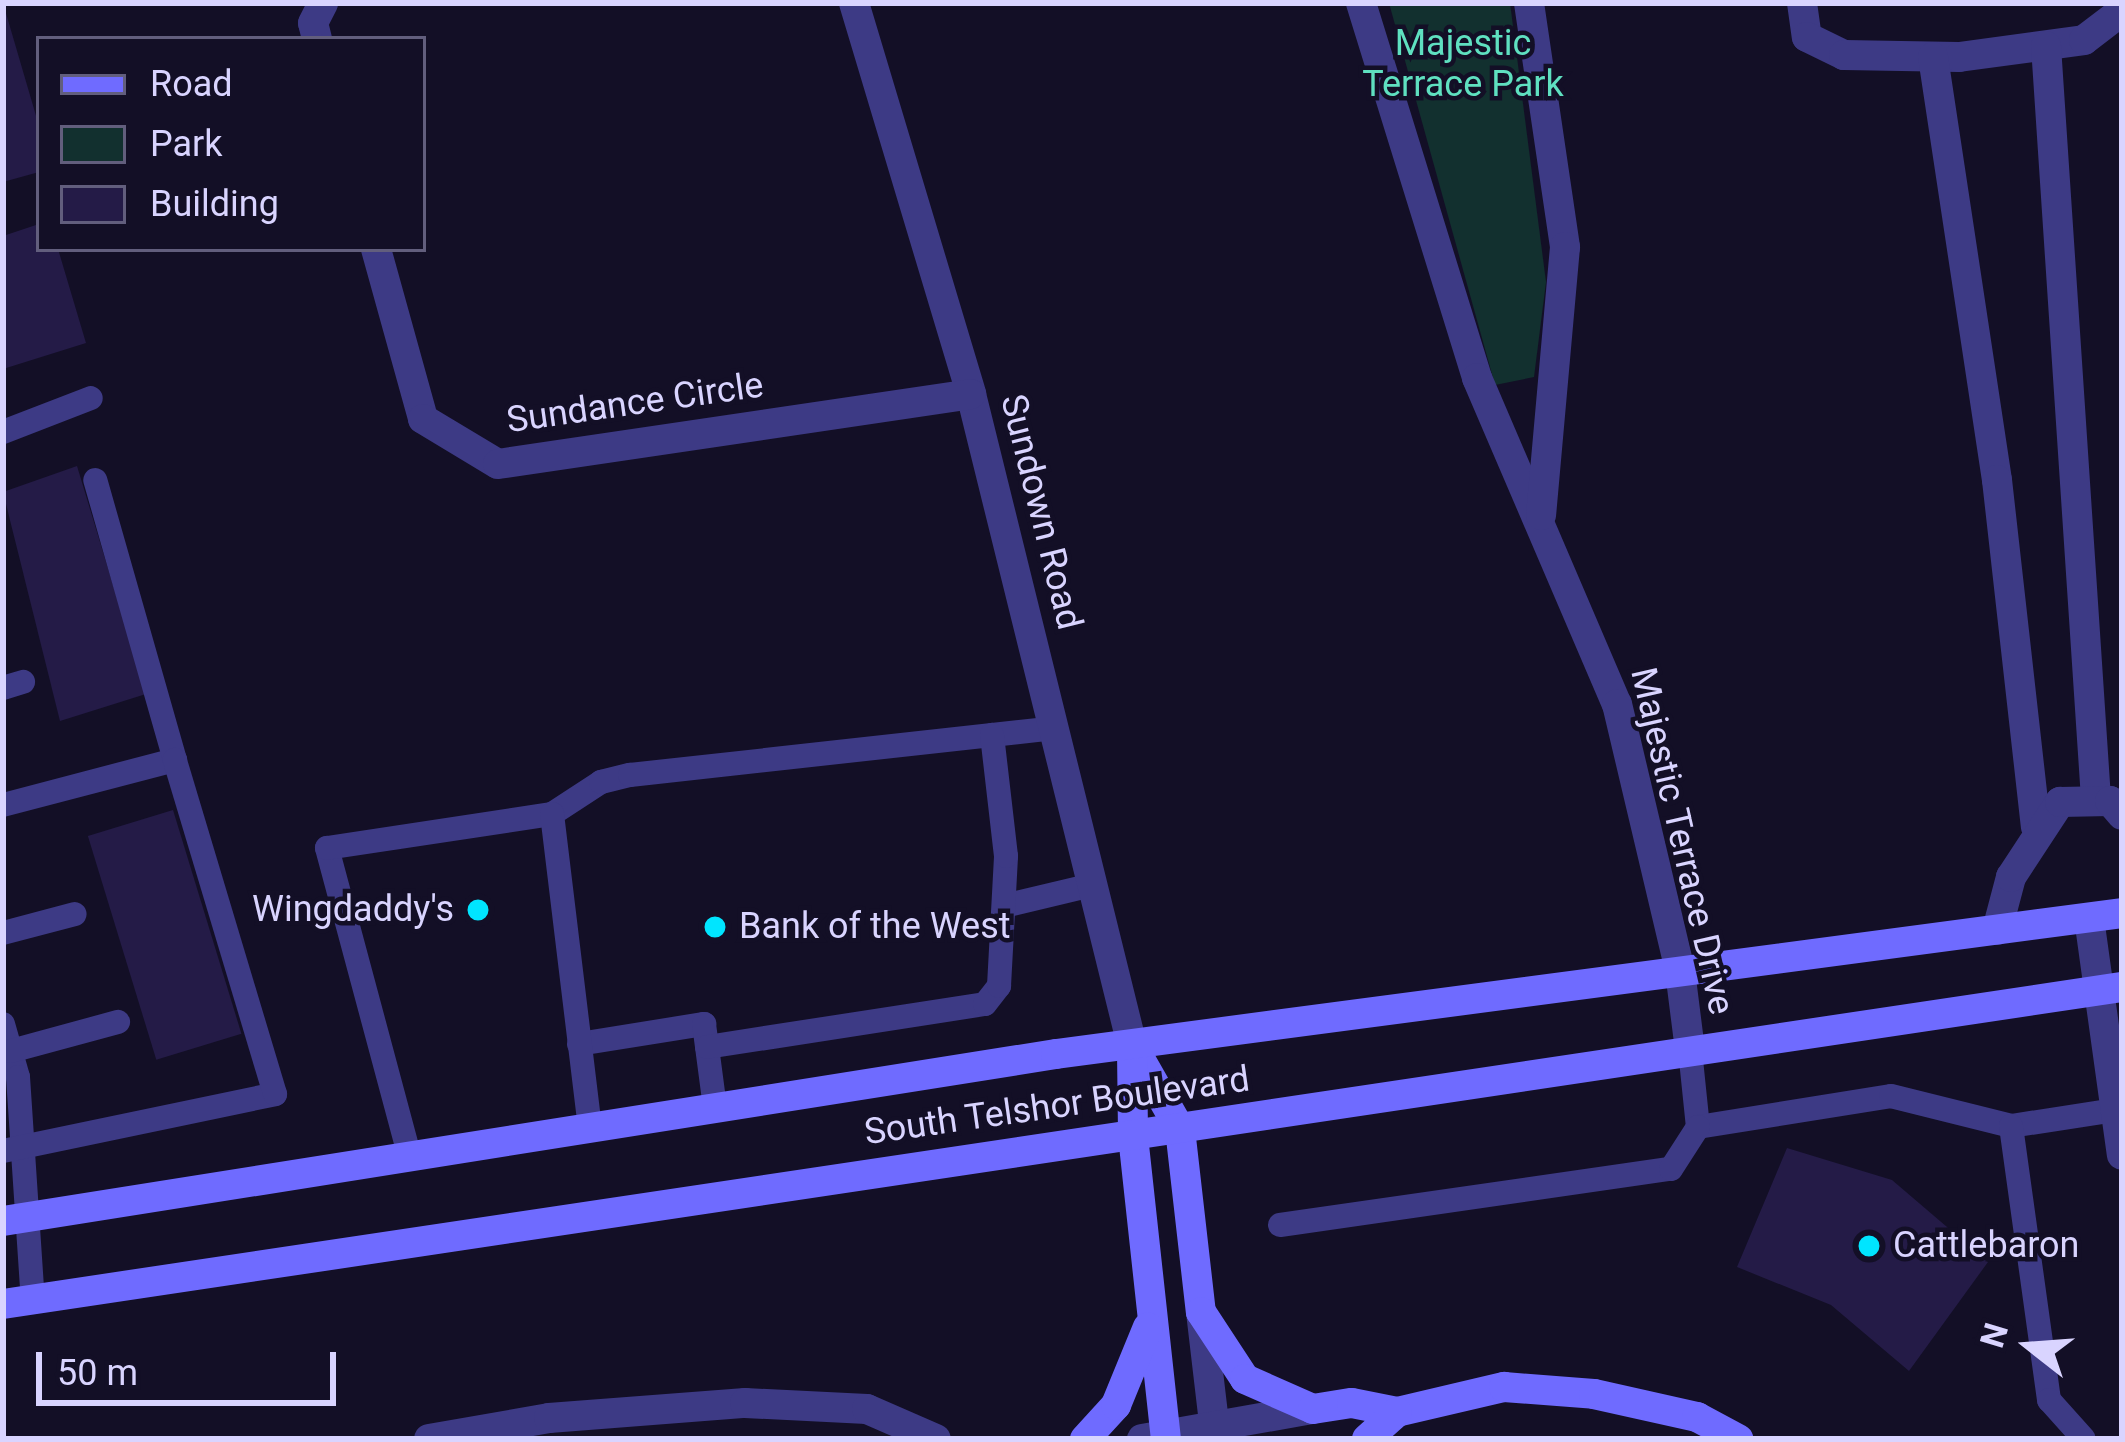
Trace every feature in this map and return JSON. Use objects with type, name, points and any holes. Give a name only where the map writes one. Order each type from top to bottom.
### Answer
[{"type":"main road","name":"South Telshor Boulevard","points":[[12,1220],[409,1154],[1132,1045],[2122,913]]},
{"type":"main road","name":"South Telshor Boulevard","points":[[18,1302],[2109,989]]},
{"type":"main road","name":"Sundown Road","points":[[1132,1045],[1180,1130],[1202,1312]]},
{"type":"main road","name":"Sundown Road","points":[[1132,1045],[1133,1136],[1152,1316],[1158,1437]]},
{"type":"main road","points":[[1202,1312],[1244,1379],[1313,1409],[1352,1402],[1396,1412],[1504,1388],[1594,1394],[1697,1417],[1738,1439]]},
{"type":"main road","points":[[1085,1439],[1116,1405],[1152,1316]]},
{"type":"main road","points":[[1366,1439],[1396,1412]]},
{"type":"street","points":[[316,36],[313,23],[323,3]]},
{"type":"street","name":"Sundown Road","points":[[854,3],[971,394],[1132,1045]]},
{"type":"street","name":"Majestic Terrace Drive","points":[[1361,3],[1477,378],[1617,704],[1680,970],[1690,1050]]},
{"type":"street","name":"Majestic Terrace Drive","points":[[1528,3],[1565,247],[1540,517]]},
{"type":"street","points":[[1802,3],[1808,37],[1844,55],[1933,57],[2084,40],[2122,11]]},
{"type":"street","points":[[1997,930],[2036,827],[2060,802],[2109,807],[2046,46]]},
{"type":"street","points":[[1933,57],[1997,480],[2036,827]]},
{"type":"street","name":"Sundance Circle","points":[[377,252],[423,419],[498,464],[971,394]]},
{"type":"street","points":[[2089,918],[2109,989],[2122,1155]]},
{"type":"street","name":"Sundown Road","points":[[1202,1312],[1215,1432]]},
{"type":"street","points":[[429,1439],[549,1418],[745,1403],[867,1409],[936,1439]]},
{"type":"street","points":[[1158,1437],[1215,1432],[1313,1409]]},
{"type":"lane","points":[[3,431],[92,398]]},
{"type":"lane","points":[[11,1149],[274,1094],[95,480]]},
{"type":"lane","points":[[409,1154],[327,848],[552,814],[601,782],[630,776],[1054,728]]},
{"type":"lane","points":[[707,1047],[985,1004],[999,986],[1004,906],[992,735]]},
{"type":"lane","points":[[3,805],[176,760]]},
{"type":"lane","points":[[552,814],[590,1127]]},
{"type":"lane","points":[[1004,906],[1093,885]]},
{"type":"lane","points":[[3,933],[75,914]]},
{"type":"lane","points":[[10,1051],[118,1022]]},
{"type":"lane","points":[[3,1024],[10,1051],[18,1302]]},
{"type":"lane","points":[[579,1044],[704,1024],[715,1108]]},
{"type":"lane","points":[[1280,1225],[1671,1169],[1698,1127],[1690,1050]]},
{"type":"lane","points":[[1698,1127],[1892,1096],[2011,1126],[2116,1110]]},
{"type":"lane","points":[[2011,1126],[2049,1400],[2084,1439]]},
{"type":"green space","name":"Majestic Terrace Park","points":[[1389,3],[1510,3],[1546,282],[1534,377],[1495,385]]},
{"type":"building","points":[[3,3],[36,116],[36,173],[3,182]]},
{"type":"building","points":[[36,225],[36,252],[59,252],[86,343],[3,369],[3,236]]},
{"type":"building","points":[[77,466],[146,694],[60,721],[3,492]]},
{"type":"building","points":[[173,810],[241,1034],[156,1060],[88,836]]},
{"type":"building","points":[[1787,1148],[1892,1180],[1988,1262],[1909,1371],[1831,1305],[1737,1267]]},
{"type":"place","name":"Wingdaddy's","points":[[478,910]]},
{"type":"place","name":"Bank of the West","points":[[715,927]]},
{"type":"place","name":"Cattlebaron","points":[[1869,1246]]}]
